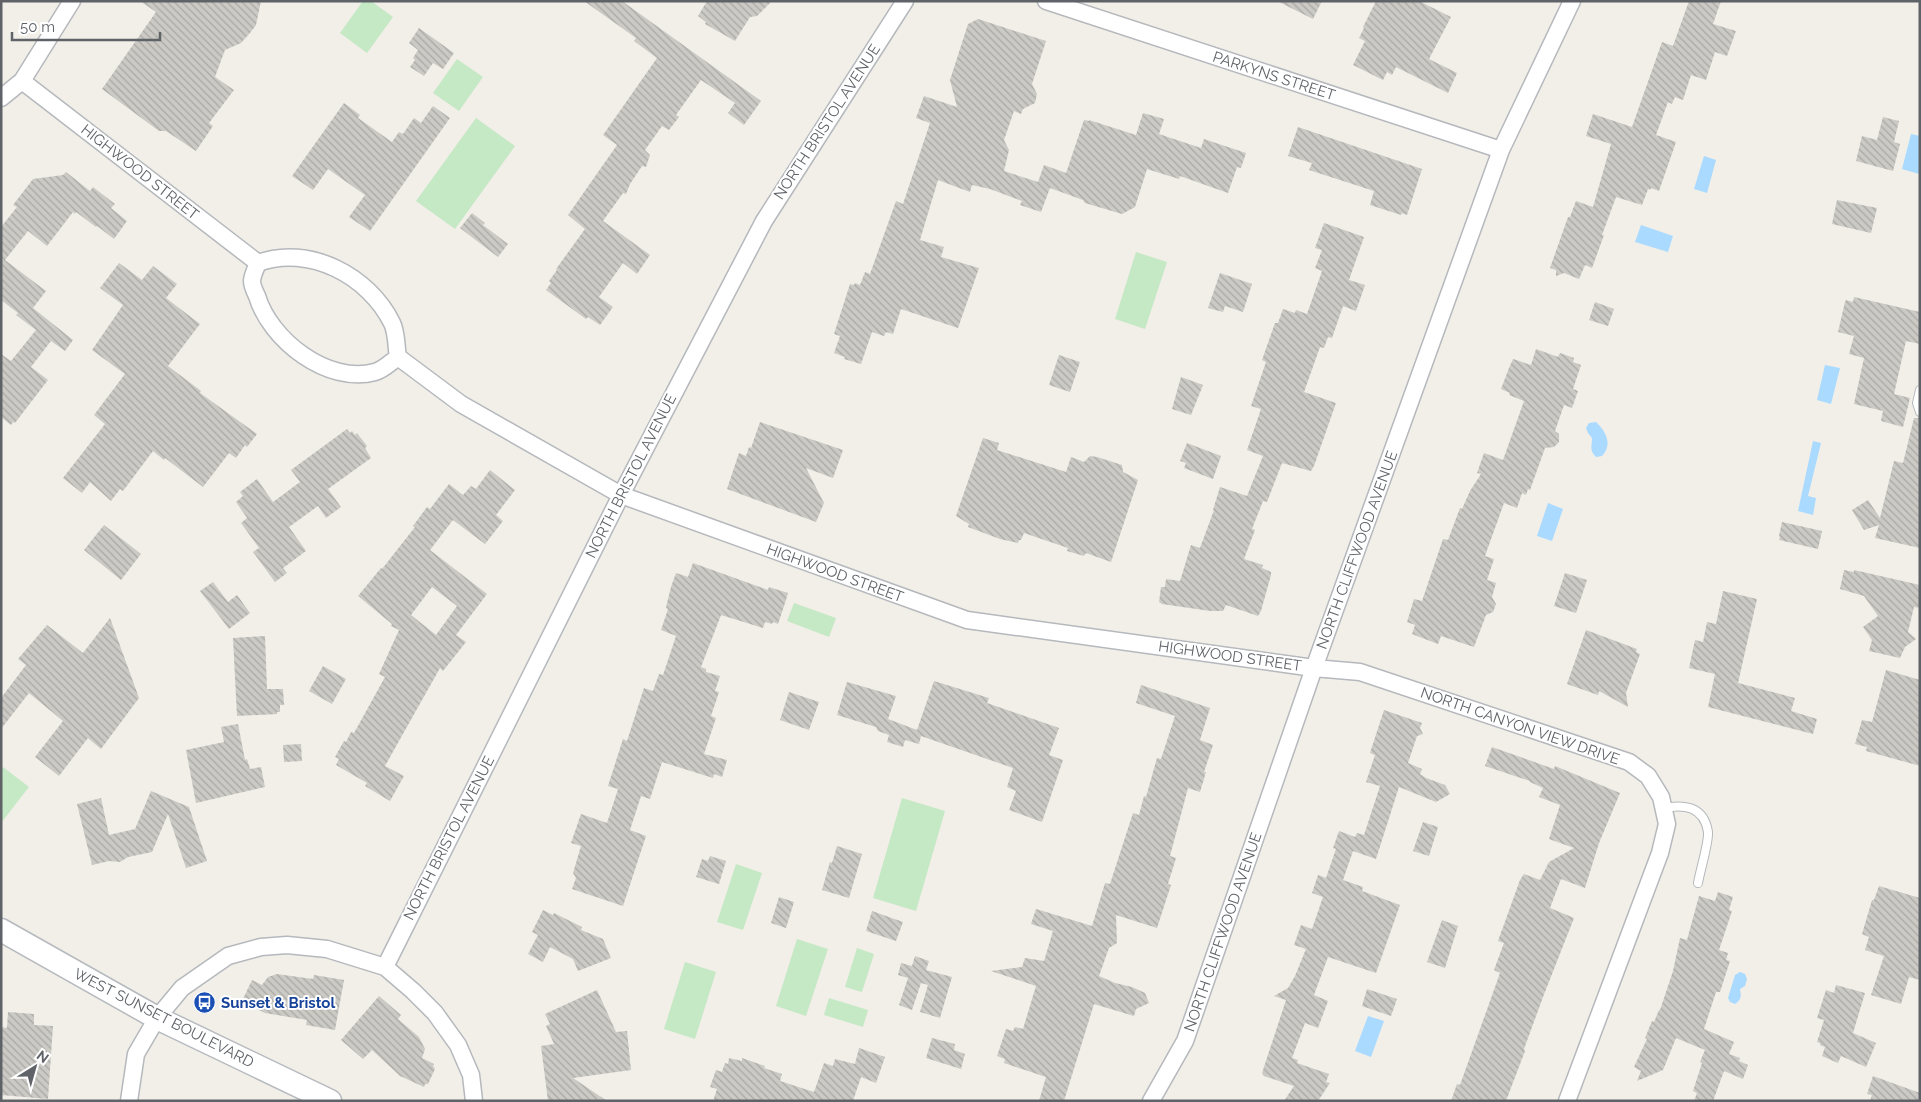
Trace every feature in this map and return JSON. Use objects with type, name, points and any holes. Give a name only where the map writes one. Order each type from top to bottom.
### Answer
[{"type":"main road","name":"WEST SUNSET BOULEVARD","points":[[1,930],[157,1018],[330,1101]]},
{"type":"street","points":[[1,98],[22,82],[72,1]]},
{"type":"street","name":"NORTH BRISTOL AVENUE","points":[[385,966],[621,495],[764,221],[905,1]]},
{"type":"street","name":"PARKYNS STREET","points":[[1046,1],[1501,150]]},
{"type":"street","name":"NORTH CLIFFWOOD AVENUE","points":[[1151,1101],[1185,1041],[1314,668],[1501,150],[1572,1]]},
{"type":"street","name":"HIGHWOOD STREET","points":[[22,82],[258,263]]},
{"type":"street","points":[[274,257],[295,257],[317,261],[340,271],[363,285],[379,302],[393,325],[398,357],[377,372],[358,374],[328,369],[298,352],[276,331],[261,309],[252,281],[258,263],[274,257]]},
{"type":"street","name":"HIGHWOOD STREET","points":[[398,357],[461,404],[621,495],[967,620],[1314,668]]},
{"type":"street","name":"NORTH CANYON VIEW DRIVE","points":[[1314,668],[1360,672],[1628,762],[1648,776],[1660,797],[1667,824],[1660,853],[1567,1101]]},
{"type":"street","points":[[130,1101],[136,1054],[157,1018],[182,988],[202,972],[228,956],[261,947],[287,945],[327,950],[385,966],[435,1013],[458,1045],[471,1075],[474,1101]]},
{"type":"lane","points":[[1920,390],[1917,403],[1920,412]]},
{"type":"lane","points":[[1663,808],[1678,805],[1692,807],[1702,817],[1708,833],[1698,883]]},
{"type":"green space","points":[[363,1],[371,1],[393,17],[367,53],[340,33]]},
{"type":"green space","points":[[457,59],[483,77],[459,111],[433,93]]},
{"type":"green space","points":[[476,118],[515,146],[455,229],[416,201]]},
{"type":"green space","points":[[1136,252],[1167,262],[1145,329],[1115,319]]},
{"type":"green space","points":[[794,603],[836,618],[829,637],[787,621]]},
{"type":"green space","points":[[3,767],[29,787],[1,823],[1,770]]},
{"type":"green space","points":[[902,798],[945,811],[916,911],[873,898]]},
{"type":"green space","points":[[736,864],[762,873],[743,930],[717,922]]},
{"type":"green space","points":[[797,939],[828,949],[806,1016],[776,1006]]},
{"type":"green space","points":[[857,948],[874,954],[862,992],[845,987]]},
{"type":"green space","points":[[685,962],[716,972],[695,1039],[664,1029]]},
{"type":"green space","points":[[829,998],[868,1010],[863,1027],[824,1015]]},
{"type":"water","points":[[1911,134],[1920,136],[1919,174],[1902,169]]},
{"type":"water","points":[[1704,156],[1716,160],[1707,193],[1694,189]]},
{"type":"water","points":[[1641,225],[1673,236],[1668,252],[1635,242]]},
{"type":"water","points":[[1825,365],[1840,368],[1831,404],[1817,400]]},
{"type":"water","points":[[1596,422],[1603,430],[1608,443],[1602,456],[1596,457],[1592,450],[1592,438],[1586,428],[1589,423]]},
{"type":"water","points":[[1813,441],[1821,443],[1808,496],[1816,498],[1813,515],[1798,511]]},
{"type":"water","points":[[1548,503],[1563,509],[1552,541],[1537,536]]},
{"type":"water","points":[[1740,972],[1745,974],[1747,979],[1745,986],[1740,989],[1740,999],[1735,1004],[1730,1002],[1728,998],[1735,975]]},
{"type":"water","points":[[1368,1016],[1384,1021],[1371,1057],[1355,1051]]},
{"type":"building","points":[[140,1],[261,1],[256,25],[241,43],[225,50],[215,77],[234,90],[209,123],[213,126],[196,151],[166,131],[159,131],[102,89],[156,12]]},
{"type":"building","points":[[584,1],[622,1],[761,101],[744,125],[728,113],[735,103],[701,80],[676,115],[679,117],[669,130],[662,126],[645,150],[650,155],[646,167],[642,166],[626,194],[623,193],[603,221],[650,255],[637,274],[623,263],[599,297],[613,307],[600,325],[588,317],[586,319],[546,290],[551,283],[549,281],[556,269],[585,229],[568,215],[617,145],[603,135],[657,58],[634,41],[636,38]]},
{"type":"building","points":[[707,1],[772,1],[757,16],[750,17],[735,41],[705,24],[706,22],[698,16]]},
{"type":"building","points":[[1277,1],[1322,1],[1313,19]]},
{"type":"building","points":[[1376,1],[1419,1],[1451,17],[1429,59],[1457,73],[1448,93],[1396,67],[1392,75],[1387,72],[1383,80],[1353,65],[1365,41],[1359,38]]},
{"type":"building","points":[[1689,1],[1721,1],[1713,24],[1736,31],[1727,56],[1715,52],[1706,80],[1691,75],[1683,100],[1675,97],[1672,104],[1668,102],[1656,135],[1676,142],[1659,191],[1651,188],[1650,190],[1648,189],[1642,205],[1616,197],[1592,268],[1585,265],[1579,279],[1564,273],[1556,276],[1556,270],[1550,268],[1568,217],[1570,217],[1576,201],[1593,207],[1611,144],[1586,136],[1593,114],[1632,127],[1662,42],[1673,46]]},
{"type":"building","points":[[978,19],[1046,41],[1032,84],[1037,94],[1035,103],[1023,109],[1021,114],[1014,111],[1004,140],[1009,150],[1004,171],[1038,182],[1044,165],[1066,173],[1084,120],[1136,135],[1143,113],[1164,119],[1159,134],[1201,148],[1204,139],[1246,153],[1241,168],[1237,167],[1228,193],[1180,176],[1179,179],[1147,169],[1135,207],[1122,214],[1085,203],[1083,200],[1050,188],[1041,212],[1020,205],[1022,201],[990,189],[972,185],[970,192],[938,180],[920,240],[944,247],[941,257],[979,268],[958,328],[901,309],[893,334],[886,332],[884,336],[872,332],[861,364],[844,359],[845,357],[834,353],[840,336],[834,334],[850,284],[860,285],[865,272],[870,274],[896,201],[903,204],[930,123],[916,118],[924,96],[957,107],[950,80],[968,24]]},
{"type":"building","points":[[419,28],[454,53],[443,69],[433,63],[424,76],[410,67],[415,60],[413,58],[418,50],[409,43]]},
{"type":"building","points":[[344,103],[360,115],[358,118],[392,142],[399,132],[403,134],[414,118],[421,123],[433,106],[450,118],[370,231],[349,217],[365,195],[328,169],[313,190],[292,176]]},
{"type":"building","points":[[1883,117],[1899,121],[1894,142],[1900,144],[1893,171],[1856,161],[1862,136],[1877,140]]},
{"type":"building","points":[[1298,127],[1422,169],[1407,215],[1402,213],[1401,215],[1370,205],[1374,191],[1309,170],[1312,163],[1288,156]]},
{"type":"building","points":[[66,172],[90,191],[93,187],[115,204],[111,208],[127,221],[114,239],[76,212],[75,214],[73,212],[47,246],[28,231],[5,260],[46,291],[33,308],[73,340],[65,351],[51,341],[31,367],[48,380],[15,423],[13,422],[11,425],[1,417],[1,354],[11,361],[36,330],[16,315],[18,313],[1,300],[1,227],[17,207],[13,205],[33,179],[63,175]]},
{"type":"building","points":[[1837,200],[1877,208],[1871,233],[1832,224]]},
{"type":"building","points":[[472,213],[485,223],[483,225],[508,244],[498,257],[460,228]]},
{"type":"building","points":[[1324,223],[1364,237],[1349,280],[1365,285],[1356,311],[1343,306],[1332,338],[1328,337],[1324,348],[1320,347],[1304,392],[1336,403],[1314,466],[1311,471],[1282,463],[1267,502],[1263,501],[1252,529],[1255,530],[1244,559],[1263,565],[1262,568],[1271,572],[1261,611],[1258,616],[1226,605],[1223,611],[1210,611],[1162,604],[1159,602],[1161,587],[1165,587],[1166,579],[1180,581],[1191,545],[1200,548],[1220,487],[1247,496],[1263,456],[1247,450],[1261,409],[1251,406],[1266,362],[1262,360],[1275,323],[1278,323],[1283,309],[1295,313],[1296,310],[1307,314],[1322,271],[1315,268],[1322,250],[1315,248]]},
{"type":"building","points":[[119,263],[142,280],[153,266],[177,284],[166,298],[200,324],[168,366],[201,391],[200,393],[257,434],[247,447],[245,445],[236,458],[229,453],[203,487],[153,451],[123,491],[120,489],[111,501],[90,482],[82,493],[63,478],[105,424],[94,415],[125,374],[92,350],[123,305],[100,288]]},
{"type":"building","points":[[1220,273],[1252,284],[1243,312],[1225,306],[1223,312],[1208,308]]},
{"type":"building","points":[[1854,297],[1920,312],[1920,344],[1906,341],[1894,394],[1910,398],[1903,427],[1881,421],[1883,411],[1854,404],[1864,358],[1849,354],[1854,336],[1838,332],[1845,302],[1846,300],[1853,302]]},
{"type":"building","points":[[1595,302],[1614,309],[1608,326],[1589,320]]},
{"type":"building","points":[[1536,349],[1558,357],[1560,353],[1574,358],[1573,362],[1581,365],[1573,389],[1578,391],[1572,408],[1564,405],[1555,431],[1559,434],[1559,442],[1554,447],[1545,448],[1530,490],[1528,489],[1526,495],[1522,493],[1517,508],[1504,503],[1485,556],[1494,559],[1487,580],[1496,583],[1492,597],[1496,604],[1493,612],[1486,615],[1474,647],[1441,636],[1438,644],[1412,634],[1415,625],[1407,622],[1414,599],[1422,601],[1443,539],[1448,540],[1460,508],[1462,509],[1470,491],[1481,474],[1477,473],[1484,453],[1503,460],[1524,401],[1509,395],[1510,393],[1501,389],[1513,359],[1531,365]]},
{"type":"building","points":[[1059,355],[1080,362],[1070,392],[1049,385]]},
{"type":"building","points":[[1181,377],[1203,385],[1191,415],[1172,409]]},
{"type":"building","points":[[1914,418],[1920,418],[1920,548],[1875,538],[1879,525],[1864,530],[1852,510],[1868,500],[1880,518],[1894,461],[1903,463]]},
{"type":"building","points":[[760,422],[843,450],[833,478],[806,468],[824,503],[816,522],[727,489],[739,453],[746,456],[749,447],[751,448]]},
{"type":"building","points":[[347,429],[355,435],[357,433],[367,446],[365,448],[371,458],[328,489],[341,507],[326,518],[318,506],[289,527],[306,551],[283,568],[287,573],[275,582],[253,552],[259,548],[241,523],[247,518],[236,502],[243,496],[240,492],[257,479],[273,502],[300,482],[291,470]]},
{"type":"building","points":[[983,438],[999,443],[997,450],[1066,472],[1071,457],[1084,462],[1090,456],[1097,457],[1122,465],[1123,472],[1138,480],[1111,562],[1086,553],[1084,556],[1067,551],[1068,548],[1024,533],[1018,543],[1000,539],[968,527],[969,524],[956,516]]},
{"type":"building","points":[[1187,443],[1221,456],[1213,479],[1184,468],[1186,463],[1180,461]]},
{"type":"building","points":[[490,470],[515,490],[496,515],[503,521],[485,544],[453,520],[430,550],[487,594],[456,635],[466,642],[443,671],[440,668],[385,766],[404,776],[390,801],[365,786],[367,783],[336,765],[339,759],[335,757],[351,732],[354,733],[385,677],[379,674],[399,630],[391,626],[392,624],[358,596],[415,527],[413,526],[427,507],[430,509],[449,484],[463,495],[471,486],[476,489]],"holes":[[[432,587],[457,606],[436,635],[411,615]]]},
{"type":"building","points":[[1782,522],[1822,531],[1818,549],[1779,540]]},
{"type":"building","points":[[104,525],[141,554],[121,580],[84,550]]},
{"type":"building","points":[[693,563],[768,590],[769,587],[788,593],[778,624],[765,622],[763,628],[721,615],[701,667],[706,669],[706,672],[720,676],[715,691],[719,692],[711,716],[716,718],[704,754],[727,760],[722,777],[714,774],[713,778],[662,762],[650,799],[641,796],[630,830],[646,836],[623,906],[572,889],[576,878],[573,873],[581,846],[571,843],[581,814],[607,823],[618,789],[608,786],[623,739],[627,741],[644,688],[653,691],[659,674],[663,675],[676,636],[661,630],[668,609],[666,608],[671,587],[676,573],[688,577]]},
{"type":"building","points":[[1844,570],[1854,572],[1854,570],[1920,585],[1920,608],[1914,607],[1908,632],[1916,639],[1905,647],[1900,658],[1869,651],[1872,640],[1863,627],[1878,616],[1864,596],[1840,589]]},
{"type":"building","points":[[1565,573],[1587,580],[1576,613],[1554,606]]},
{"type":"building","points":[[213,582],[228,602],[237,595],[250,613],[229,629],[200,591]]},
{"type":"building","points":[[1723,591],[1757,599],[1738,683],[1795,698],[1791,711],[1817,719],[1813,734],[1708,707],[1715,674],[1689,668],[1695,640],[1703,642],[1707,622],[1716,624]]},
{"type":"building","points":[[110,618],[139,698],[101,749],[88,738],[59,776],[35,757],[63,721],[29,693],[1,729],[1,698],[26,665],[18,659],[47,625],[83,653]]},
{"type":"building","points":[[1586,630],[1637,649],[1636,652],[1640,654],[1626,693],[1628,707],[1599,691],[1598,695],[1567,684]]},
{"type":"building","points":[[265,636],[267,689],[283,689],[284,705],[280,705],[280,712],[277,712],[277,714],[237,716],[233,638]]},
{"type":"building","points":[[323,666],[346,679],[332,704],[309,691]]},
{"type":"building","points":[[1886,670],[1920,680],[1920,766],[1866,751],[1867,747],[1855,744],[1862,720],[1872,722]]},
{"type":"building","points":[[934,681],[989,698],[987,703],[1059,728],[1049,755],[1063,760],[1042,822],[1009,810],[1016,791],[1007,787],[1013,768],[921,736],[919,744],[905,740],[903,747],[887,742],[889,735],[878,731],[876,727],[837,715],[847,682],[896,696],[888,719],[917,730]]},
{"type":"building","points":[[1141,685],[1210,708],[1200,740],[1213,745],[1200,792],[1188,788],[1170,856],[1176,858],[1168,884],[1171,885],[1157,928],[1116,915],[1117,943],[1109,948],[1099,976],[1145,993],[1149,1003],[1136,1009],[1134,1016],[1094,1004],[1064,1101],[1039,1101],[1046,1077],[1004,1063],[1005,1059],[997,1056],[1006,1029],[1013,1031],[1015,1027],[1023,1029],[1036,986],[991,971],[1022,967],[1025,958],[1044,961],[1053,931],[1031,924],[1036,909],[1092,926],[1105,883],[1110,884],[1133,813],[1139,815],[1157,758],[1161,759],[1175,716],[1136,703]]},
{"type":"building","points":[[789,692],[819,702],[809,730],[780,720]]},
{"type":"building","points":[[1384,710],[1422,723],[1420,728],[1423,734],[1417,736],[1408,763],[1422,769],[1420,774],[1426,778],[1445,785],[1450,794],[1436,802],[1399,787],[1376,859],[1353,851],[1343,880],[1363,887],[1362,891],[1400,905],[1376,973],[1328,957],[1314,995],[1328,1001],[1318,1028],[1305,1023],[1292,1058],[1298,1060],[1297,1063],[1329,1074],[1326,1082],[1330,1083],[1318,1101],[1284,1101],[1294,1086],[1264,1076],[1262,1073],[1286,1000],[1274,996],[1288,988],[1306,949],[1294,945],[1301,925],[1312,929],[1323,897],[1312,893],[1318,875],[1326,878],[1336,849],[1333,848],[1339,831],[1355,837],[1357,833],[1364,835],[1380,786],[1366,782],[1375,755],[1370,753]]},
{"type":"building","points":[[238,724],[245,760],[247,759],[250,769],[261,767],[265,787],[196,803],[186,750],[224,742],[221,727]]},
{"type":"building","points":[[301,744],[302,761],[284,762],[283,745]]},
{"type":"building","points":[[1492,747],[1554,769],[1555,766],[1620,793],[1599,843],[1585,888],[1561,879],[1550,908],[1574,918],[1543,997],[1506,1101],[1451,1101],[1457,1084],[1460,1085],[1500,973],[1494,970],[1504,943],[1498,941],[1520,880],[1524,874],[1540,880],[1549,862],[1574,848],[1549,839],[1560,805],[1539,797],[1543,788],[1530,781],[1485,766]]},
{"type":"building","points":[[151,791],[189,807],[207,861],[186,868],[168,814],[152,852],[128,857],[120,862],[109,861],[92,865],[77,804],[101,798],[109,835],[135,829]]},
{"type":"building","points":[[1423,822],[1438,827],[1429,856],[1413,851]]},
{"type":"building","points":[[837,846],[862,854],[849,898],[822,890]]},
{"type":"building","points":[[710,856],[726,861],[719,884],[696,877],[702,859],[708,861]]},
{"type":"building","points":[[1879,886],[1920,898],[1920,980],[1909,977],[1901,1004],[1871,995],[1884,956],[1865,950],[1869,937],[1862,934],[1872,900],[1874,900]]},
{"type":"building","points":[[1718,892],[1733,897],[1729,910],[1732,911],[1719,950],[1728,953],[1726,960],[1730,961],[1720,992],[1716,992],[1704,1029],[1734,1042],[1729,1054],[1740,1058],[1739,1061],[1748,1065],[1743,1079],[1724,1071],[1713,1101],[1694,1101],[1697,1093],[1693,1091],[1705,1050],[1676,1038],[1663,1070],[1637,1081],[1641,1071],[1634,1067],[1647,1039],[1645,1038],[1652,1021],[1654,1022],[1660,1010],[1673,971],[1680,938],[1687,940],[1699,896],[1715,901]]},
{"type":"building","points":[[779,897],[794,902],[786,928],[771,923]]},
{"type":"building","points":[[543,910],[553,915],[554,913],[582,927],[581,930],[603,939],[611,958],[578,971],[573,959],[550,947],[543,962],[528,954],[538,935],[532,932]]},
{"type":"building","points":[[872,911],[903,922],[896,941],[866,931]]},
{"type":"building","points":[[1442,920],[1458,926],[1445,968],[1427,962]]},
{"type":"building","points":[[915,956],[929,961],[926,970],[952,977],[940,1018],[920,1012],[928,985],[921,983],[912,1010],[899,1005],[908,978],[898,975],[901,963],[912,966]]},
{"type":"building","points":[[277,974],[313,979],[314,975],[344,980],[335,1030],[306,1025],[307,1020],[265,1013],[242,1001],[252,980],[262,985],[268,977]]},
{"type":"building","points":[[1836,985],[1865,993],[1853,1033],[1876,1043],[1866,1067],[1841,1056],[1838,1063],[1822,1056],[1825,1047],[1817,1042],[1824,1020],[1817,1018],[1826,990],[1834,993]]},
{"type":"building","points":[[1367,989],[1397,999],[1391,1016],[1362,1006]]},
{"type":"building","points":[[597,990],[616,1032],[627,1031],[631,1070],[573,1078],[607,1101],[548,1101],[541,1046],[554,1044],[546,1026],[550,1024],[545,1014]]},
{"type":"building","points":[[379,996],[401,1015],[398,1019],[419,1037],[425,1049],[422,1058],[434,1064],[435,1069],[428,1084],[425,1084],[424,1087],[400,1076],[372,1050],[363,1059],[341,1040]]},
{"type":"building","points":[[8,1012],[34,1014],[34,1025],[53,1026],[48,1099],[1,1095],[1,1027],[7,1028]]},
{"type":"building","points":[[932,1038],[955,1044],[954,1050],[965,1054],[961,1069],[926,1058]]},
{"type":"building","points":[[859,1048],[885,1057],[876,1083],[861,1077],[853,1101],[713,1101],[717,1089],[710,1087],[716,1070],[722,1072],[725,1063],[728,1064],[729,1058],[742,1061],[742,1058],[765,1066],[764,1068],[782,1074],[780,1081],[814,1092],[824,1063],[833,1066],[835,1059],[855,1064]]},
{"type":"building","points":[[1873,1076],[1920,1093],[1920,1101],[1870,1101],[1872,1095],[1867,1094]]},
{"type":"place","name":"Sunset & Bristol","points":[[205,1003]]}]
